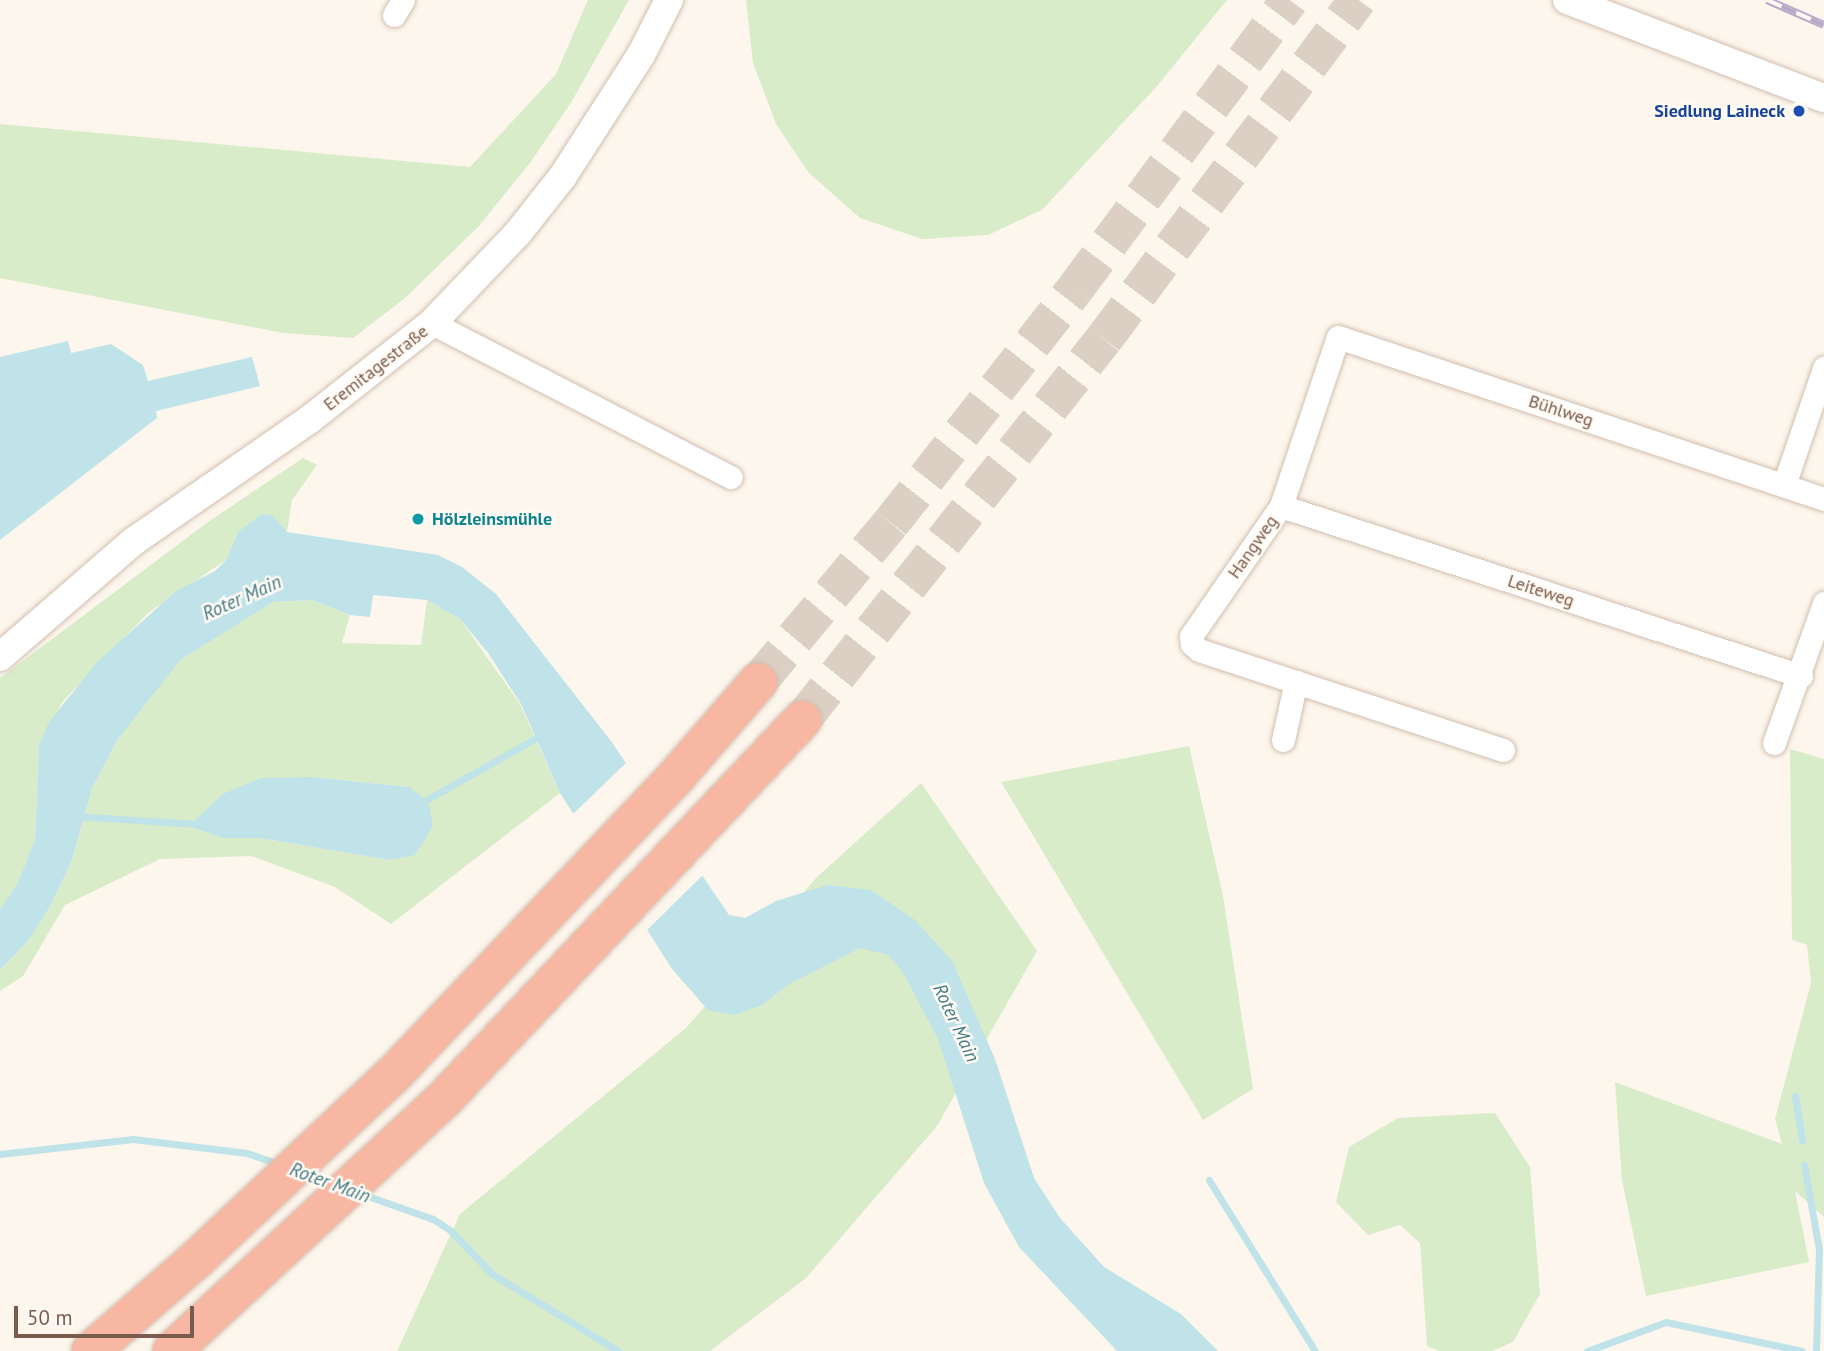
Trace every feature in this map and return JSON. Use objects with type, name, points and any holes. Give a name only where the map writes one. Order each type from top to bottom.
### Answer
[{"type":"highway","points":[[91,1351],[267,1195],[394,1074],[674,779],[758,682]]},
{"type":"highway","points":[[172,1351],[326,1212],[447,1096],[713,818],[802,720]]},
{"type":"street","name":"Eremitagestraße","points":[[0,657],[134,541],[310,419],[432,323],[518,233],[563,176],[642,55],[669,0]]},
{"type":"street","points":[[1567,0],[1824,98]]},
{"type":"street","points":[[432,323],[731,477]]},
{"type":"street","name":"Bühlweg","points":[[1338,337],[1824,499]]},
{"type":"street","name":"Hangweg","points":[[1338,337],[1281,506],[1191,636],[1199,650],[1503,750]]},
{"type":"street","points":[[1784,485],[1824,368]]},
{"type":"street","name":"Leiteweg","points":[[1281,506],[1801,676]]},
{"type":"street","points":[[1774,743],[1801,676],[1824,603]]},
{"type":"street","points":[[1283,740],[1296,681]]},
{"type":"green space","points":[[588,0],[629,0],[572,101],[530,163],[478,227],[404,299],[353,338],[283,333],[0,278],[0,124],[470,167],[556,74]]},
{"type":"green space","points":[[746,0],[1227,0],[1157,86],[1042,210],[988,235],[922,239],[860,218],[809,173],[776,124],[753,63]]},
{"type":"green space","points":[[303,458],[317,465],[292,500],[287,532],[238,532],[226,560],[148,613],[63,701],[39,745],[35,840],[18,882],[0,910],[0,678],[208,522]]},
{"type":"green space","points":[[312,600],[350,615],[342,643],[421,645],[427,600],[460,619],[520,704],[560,793],[391,924],[335,887],[251,856],[160,859],[65,905],[23,976],[0,991],[0,970],[28,941],[51,905],[72,860],[92,788],[118,739],[148,697],[180,660],[217,634],[273,602]],"holes":[[[311,777],[409,787],[389,860],[260,838],[223,838]]]},
{"type":"green space","points":[[1189,746],[1223,896],[1253,1089],[1203,1120],[1001,782]]},
{"type":"green space","points":[[1790,749],[1824,759],[1824,1217],[1795,1191],[1809,1262],[1646,1296],[1622,1180],[1615,1082],[1782,1144],[1775,1119],[1811,983],[1807,945],[1792,940]]},
{"type":"green space","points":[[921,783],[1037,951],[937,1126],[806,1278],[710,1351],[397,1351],[460,1214],[686,1028],[817,877]]},
{"type":"green space","points":[[1495,1113],[1530,1167],[1540,1294],[1513,1342],[1492,1351],[1439,1351],[1427,1346],[1420,1243],[1400,1225],[1368,1235],[1336,1202],[1349,1147],[1398,1118]]},
{"type":"water","points":[[68,341],[71,353],[111,344],[143,365],[148,381],[252,357],[260,386],[156,411],[157,418],[0,540],[0,357]]},
{"type":"water","points":[[262,514],[273,516],[287,532],[438,555],[462,567],[496,594],[611,741],[729,915],[745,918],[776,901],[828,885],[871,890],[915,920],[952,961],[995,1059],[1034,1178],[1060,1218],[1104,1267],[1181,1314],[1218,1351],[1117,1351],[1019,1247],[984,1183],[938,1039],[902,971],[888,955],[860,948],[789,984],[762,1005],[734,1015],[708,1010],[672,969],[560,793],[521,704],[488,653],[460,619],[427,600],[373,595],[370,617],[350,615],[312,600],[273,602],[180,660],[118,739],[92,788],[72,860],[51,905],[28,941],[0,970],[0,910],[18,882],[35,840],[39,745],[49,722],[97,662],[176,591],[215,571],[226,560],[238,532]]},
{"type":"water","points":[[311,777],[409,787],[428,801],[433,826],[415,855],[389,860],[260,838],[223,838],[189,826],[223,794],[261,778]]},
{"type":"pier","points":[[628,761],[704,874],[645,932],[571,816]]},
{"type":"waterway","name":"Roter Main","points":[[421,803],[541,735]]},
{"type":"waterway","name":"Roter Main","points":[[74,816],[198,824]]},
{"type":"waterway","points":[[1795,1096],[1802,1140]]},
{"type":"waterway","name":"Roter Main","points":[[0,1154],[133,1139],[247,1153],[281,1165]]},
{"type":"waterway","points":[[1804,1165],[1819,1249],[1816,1351]]},
{"type":"waterway","name":"Roter Main","points":[[306,1174],[334,1184]]},
{"type":"waterway","points":[[1209,1180],[1315,1351]]},
{"type":"waterway","name":"Roter Main","points":[[359,1193],[433,1219],[450,1230],[492,1274],[618,1351]]},
{"type":"waterway","points":[[1587,1351],[1666,1322],[1802,1351]]},
{"type":"tunnel","points":[[758,682],[891,523],[1075,289],[1290,0]]},
{"type":"tunnel","points":[[802,720],[1104,339],[1358,0]]},
{"type":"railway","points":[[1767,0],[1824,25]]},
{"type":"place","name":"Siedlung Laineck","points":[[1799,111]]},
{"type":"place","name":"Hölzleinsmühle","points":[[418,519]]}]
